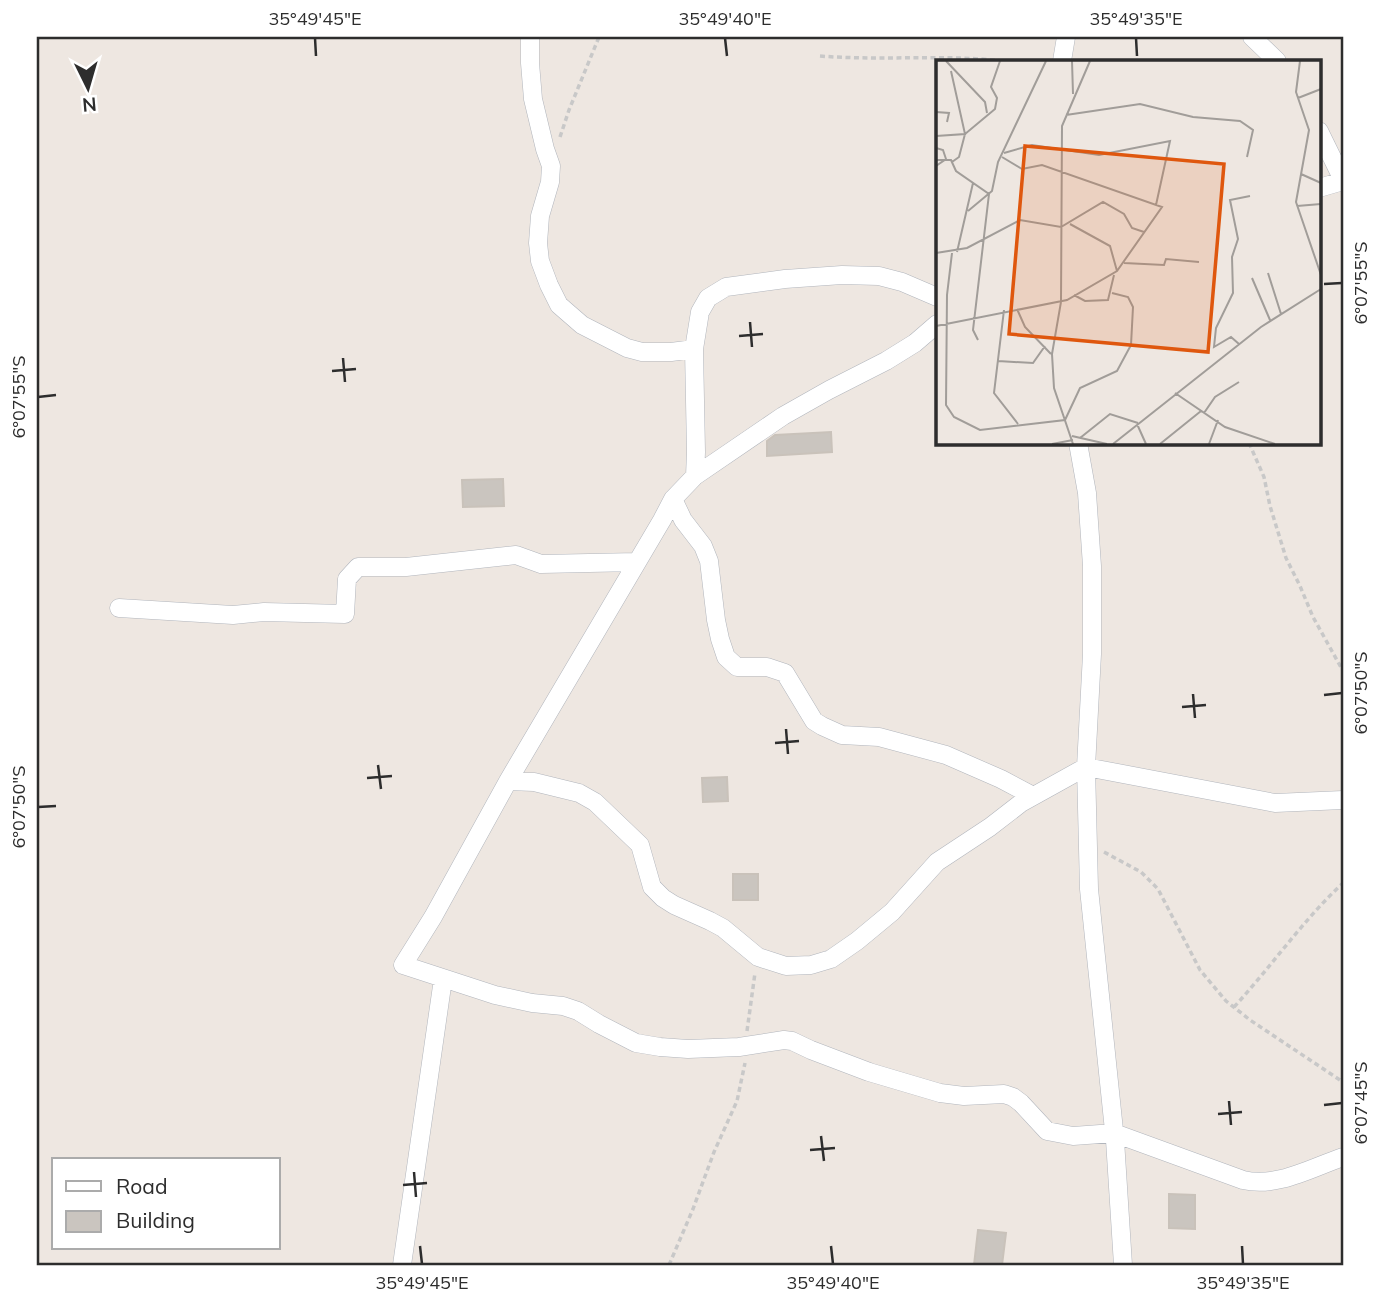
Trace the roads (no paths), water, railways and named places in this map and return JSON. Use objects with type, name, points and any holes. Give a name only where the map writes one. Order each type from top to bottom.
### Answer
[{"type":"street","points":[[530,37],[533,99],[551,166],[550,182],[540,216],[538,243],[540,261],[559,305],[582,325],[627,348],[642,352],[694,349]]},
{"type":"street","points":[[1062,60],[1066,37]]},
{"type":"street","points":[[1252,37],[1276,60]]},
{"type":"street","points":[[1320,133],[1343,181],[1320,188]]},
{"type":"street","points":[[695,476],[694,349],[699,312],[708,298],[726,287],[819,276],[879,276],[902,282],[936,297]]},
{"type":"street","points":[[936,325],[915,343],[886,361],[783,416],[695,476],[673,499],[403,965],[517,1000],[563,1006],[578,1011],[636,1043],[688,1049],[792,1041],[869,1072],[940,1093],[964,1096],[1004,1094],[1013,1097],[1047,1131],[1073,1136],[1114,1133],[1254,1183],[1284,1178],[1343,1157]]},
{"type":"street","points":[[1078,444],[1087,494],[1092,566],[1093,654],[1086,767],[1089,889],[1114,1133],[1123,1265]]},
{"type":"street","points":[[673,499],[683,520],[703,546],[709,561],[720,639],[726,657],[737,667],[767,667],[785,673],[814,720],[842,735],[880,737],[946,755],[1033,796]]},
{"type":"street","points":[[119,608],[233,615],[264,612],[345,614],[347,579],[358,567],[407,567],[516,555],[541,564],[638,562]]},
{"type":"street","points":[[508,781],[534,782],[579,793],[595,802],[636,839],[652,887],[663,898],[723,928],[758,957],[786,966],[811,965],[831,959],[892,912],[937,862],[1021,803],[1086,767],[1275,803],[1343,800]]},
{"type":"street","points":[[402,1265],[443,979]]}]
